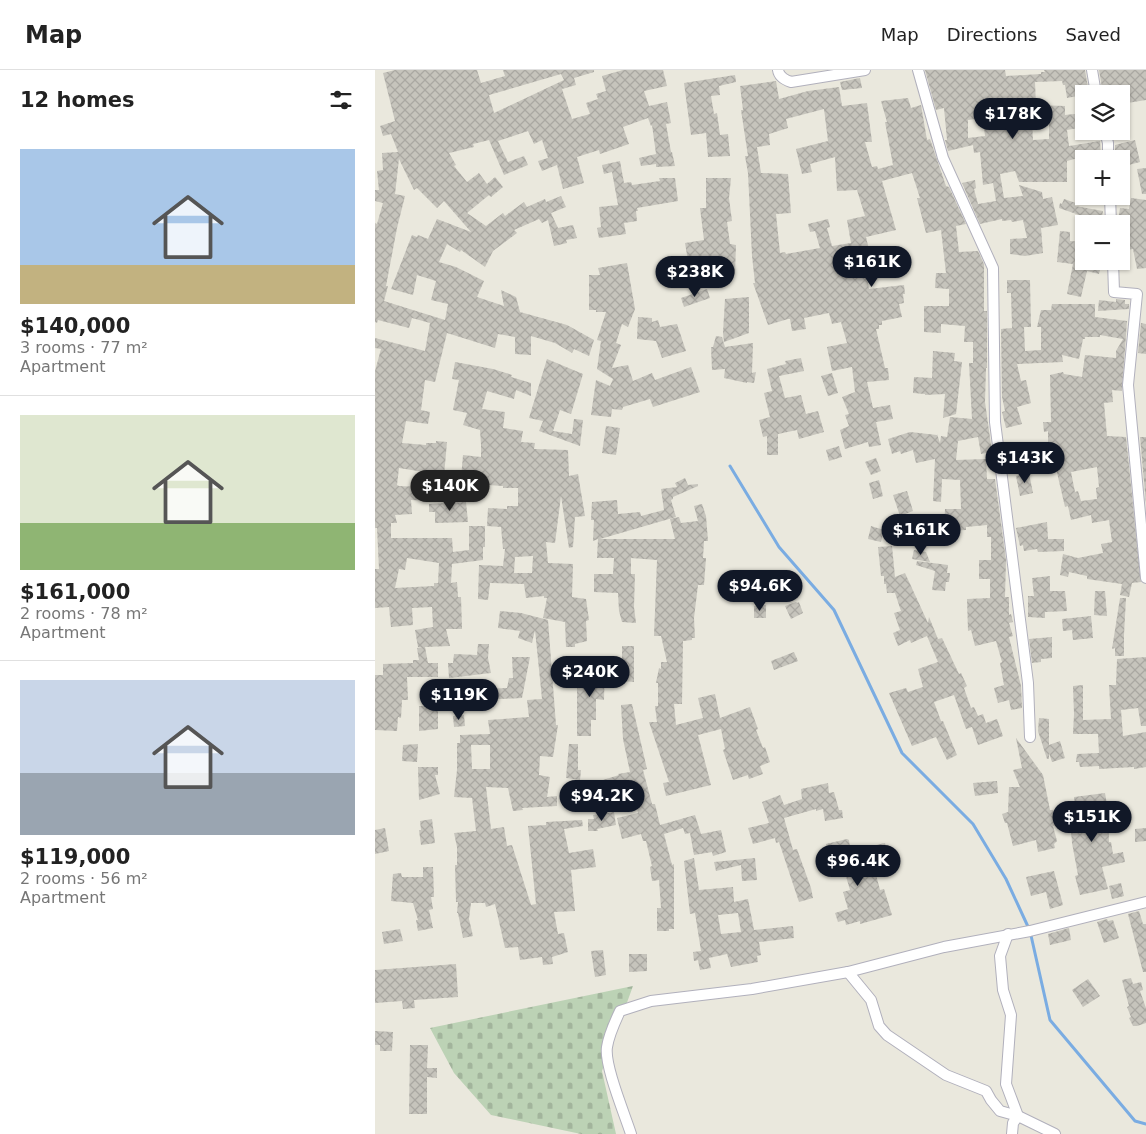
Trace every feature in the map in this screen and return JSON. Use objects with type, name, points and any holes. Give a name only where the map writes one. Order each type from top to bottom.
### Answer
[{"type":"street","points":[[778,70],[779,74],[791,82],[865,70]]},
{"type":"street","points":[[919,70],[943,158],[993,268],[995,422],[1028,684],[1030,737]]},
{"type":"street","points":[[1091,70],[1094,85]]},
{"type":"street","points":[[1113,270],[1114,292],[1137,294],[1128,386],[1146,578]]},
{"type":"street","points":[[631,1134],[612,1079],[606,1049],[620,1010],[651,1001],[752,989],[848,972],[944,947],[1030,931],[1146,902]]},
{"type":"street","points":[[1008,934],[1000,956],[1003,990],[1011,1015],[1006,1084],[1018,1116]]},
{"type":"street","points":[[848,972],[871,1000],[879,1026],[887,1035],[946,1075],[986,1091],[1000,1111],[1018,1116],[1055,1134]]},
{"type":"street","points":[[1012,1134],[1013,1123],[1018,1116]]},
{"type":"green space","points":[[633,986],[602,1071],[616,1134],[581,1134],[491,1115],[454,1073],[430,1028]]},
{"type":"building","points":[[395,70],[477,70],[481,83],[505,76],[503,70],[594,70],[594,72],[574,78],[576,85],[562,89],[572,119],[590,114],[586,103],[598,99],[596,94],[606,91],[602,76],[623,70],[663,70],[667,86],[644,91],[649,106],[667,102],[671,123],[666,124],[675,166],[656,167],[656,164],[641,166],[639,158],[656,154],[652,125],[648,118],[623,127],[629,144],[600,154],[599,150],[577,157],[584,183],[563,189],[557,165],[542,171],[538,161],[548,158],[542,140],[534,144],[528,131],[498,141],[508,162],[524,156],[528,165],[504,175],[489,140],[473,144],[474,147],[449,153],[456,165],[454,166],[467,182],[479,173],[487,184],[495,177],[503,187],[491,197],[489,195],[467,213],[486,226],[503,213],[505,216],[524,202],[527,207],[545,199],[546,202],[561,196],[566,207],[551,213],[558,228],[573,225],[577,238],[566,240],[567,243],[554,246],[548,220],[542,223],[539,219],[514,230],[517,233],[493,251],[485,267],[461,250],[460,252],[447,244],[439,262],[456,267],[484,281],[477,297],[504,306],[501,290],[516,297],[520,312],[567,325],[594,340],[589,356],[574,349],[572,353],[555,343],[531,336],[531,355],[515,354],[515,337],[498,334],[495,348],[447,333],[435,382],[425,380],[421,410],[430,412],[428,424],[406,421],[402,443],[426,445],[426,443],[436,443],[436,441],[447,442],[444,476],[434,475],[433,501],[411,500],[412,514],[395,515],[397,523],[391,523],[391,538],[452,538],[453,552],[469,550],[469,526],[485,526],[485,547],[483,547],[483,560],[452,564],[451,583],[457,582],[458,597],[461,597],[462,629],[446,629],[450,646],[425,647],[428,663],[438,663],[438,677],[407,677],[408,700],[402,700],[401,718],[398,717],[397,731],[375,730],[375,675],[383,675],[383,664],[413,663],[413,660],[419,660],[417,648],[422,647],[418,647],[415,630],[433,627],[432,607],[412,608],[413,625],[391,627],[389,607],[375,608],[375,569],[379,569],[377,528],[375,528],[375,371],[381,349],[375,348],[375,338],[425,351],[430,323],[412,318],[409,328],[378,320],[377,323],[375,322],[375,223],[377,224],[383,203],[375,201],[375,190],[379,190],[377,171],[383,170],[382,153],[398,152],[391,134],[383,136],[380,126],[395,121],[383,73]],"holes":[[[561,74],[564,80],[494,113],[489,95]],[[399,159],[414,190],[417,188],[437,208],[444,201],[471,232],[437,219],[428,239],[412,235],[391,289],[413,295],[417,275],[436,281],[431,300],[448,304],[445,320],[384,301],[397,228],[405,196],[395,194]],[[399,468],[424,472],[423,487],[397,485]],[[407,558],[439,563],[438,583],[434,583],[434,586],[395,588],[399,569],[405,570]]]},
{"type":"building","points":[[925,70],[1005,70],[1006,76],[1041,74],[1041,72],[1045,72],[1044,70],[1085,70],[1088,85],[1075,85],[1075,97],[1067,98],[1065,85],[1063,85],[1062,81],[1035,82],[1036,105],[1065,106],[1065,115],[1075,114],[1075,129],[1067,130],[1069,146],[1100,141],[1101,150],[1075,150],[1075,159],[1067,161],[1067,182],[1019,182],[1015,171],[1000,174],[1004,198],[1023,196],[1019,185],[1042,192],[1043,199],[1052,197],[1058,225],[1041,228],[1043,253],[1025,256],[1010,254],[1010,239],[1027,238],[1023,220],[1012,222],[1011,220],[1002,221],[1002,219],[980,224],[962,183],[975,180],[976,188],[974,189],[978,204],[996,201],[993,183],[983,185],[980,152],[974,153],[973,145],[948,151],[945,140],[947,140],[944,108],[936,110]],"holes":[[[983,118],[985,136],[968,138],[968,120]],[[1032,122],[1049,122],[1049,139],[1033,140]]]},
{"type":"building","points":[[1099,70],[1146,70],[1146,100],[1130,103],[1130,85],[1102,85]]},
{"type":"building","points":[[735,75],[736,82],[719,86],[720,95],[711,96],[714,114],[717,113],[720,135],[728,134],[730,156],[708,157],[706,133],[691,135],[684,83]]},
{"type":"building","points":[[860,78],[862,88],[842,90],[840,82]]},
{"type":"building","points":[[776,81],[779,99],[808,91],[839,87],[842,106],[867,103],[872,142],[865,142],[872,167],[877,166],[878,169],[893,165],[885,122],[887,122],[881,101],[908,98],[911,108],[921,105],[927,140],[930,139],[946,186],[949,187],[966,224],[956,226],[959,252],[978,251],[984,264],[984,311],[987,311],[985,402],[992,452],[981,454],[978,437],[958,441],[956,460],[986,459],[987,479],[995,479],[1006,560],[1005,597],[1009,597],[1009,615],[1011,614],[1013,622],[1009,623],[1013,636],[1009,637],[1021,686],[1022,708],[1011,710],[1009,700],[998,703],[994,688],[1004,685],[1000,663],[1002,662],[996,641],[975,646],[971,630],[968,631],[967,599],[990,598],[990,579],[979,579],[979,560],[991,560],[991,537],[987,537],[987,525],[966,527],[966,530],[944,531],[945,509],[961,509],[960,480],[942,479],[941,502],[933,501],[935,459],[916,463],[913,450],[901,454],[900,451],[892,454],[888,439],[910,432],[937,434],[940,443],[941,436],[947,437],[950,417],[972,419],[969,363],[973,363],[973,342],[964,342],[965,326],[941,324],[941,333],[924,332],[924,306],[949,306],[949,289],[935,288],[936,273],[946,273],[941,230],[926,233],[917,198],[920,198],[912,173],[882,181],[896,230],[866,237],[870,254],[876,253],[878,264],[865,266],[869,289],[904,285],[905,294],[903,294],[904,303],[899,304],[902,317],[882,321],[879,329],[876,329],[885,368],[888,368],[889,380],[867,382],[873,408],[890,405],[893,419],[876,422],[881,445],[869,447],[868,442],[845,449],[840,430],[849,426],[845,415],[849,414],[842,397],[855,392],[852,367],[832,371],[827,347],[847,343],[841,322],[832,324],[829,313],[804,318],[806,329],[792,331],[790,319],[768,325],[753,283],[755,283],[748,173],[745,156],[748,156],[741,110],[743,110],[740,86]],"holes":[[[824,109],[828,141],[796,149],[802,174],[812,172],[810,164],[835,157],[837,191],[857,190],[865,216],[847,220],[851,243],[832,246],[827,228],[830,227],[828,219],[808,224],[810,232],[815,231],[820,248],[786,254],[785,252],[780,253],[776,214],[791,213],[788,174],[761,173],[757,147],[770,145],[769,134],[788,128],[786,119]]]},
{"type":"building","points":[[1135,140],[1140,162],[1130,165],[1130,150],[1115,150],[1115,145]]},
{"type":"building","points":[[620,161],[624,183],[631,182],[632,185],[660,181],[659,178],[675,178],[678,201],[637,208],[637,221],[624,223],[626,234],[599,238],[597,228],[601,227],[599,207],[618,205],[612,172],[604,174],[602,165]]},
{"type":"building","points":[[1146,168],[1146,194],[1142,194],[1137,169]]},
{"type":"building","points":[[706,178],[731,178],[729,198],[732,221],[727,222],[730,244],[736,245],[735,274],[719,276],[718,263],[689,267],[685,243],[704,240],[700,208],[706,208]]},
{"type":"building","points":[[1131,198],[1146,200],[1146,268],[1137,269],[1133,249],[1130,250],[1130,215],[1119,215],[1120,208],[1129,209]]},
{"type":"building","points":[[1064,199],[1075,203],[1075,206],[1103,211],[1102,215],[1079,215],[1059,208],[1060,203],[1062,204]]},
{"type":"building","points":[[1060,231],[1070,232],[1070,241],[1075,241],[1075,270],[1100,270],[1099,274],[1087,271],[1081,297],[1067,294],[1073,264],[1057,262]]},
{"type":"building","points":[[627,263],[635,309],[628,327],[622,324],[616,343],[621,345],[612,368],[628,365],[633,381],[652,373],[655,380],[691,367],[700,392],[653,407],[650,399],[623,407],[622,410],[612,409],[611,417],[591,415],[596,380],[610,386],[613,379],[597,369],[601,341],[597,340],[606,312],[589,310],[589,275],[600,275],[598,268]]},
{"type":"building","points":[[1007,280],[1030,280],[1031,327],[1024,327],[1025,351],[1041,350],[1041,327],[1037,327],[1041,310],[1051,310],[1052,304],[1095,304],[1095,317],[1127,321],[1122,391],[1112,390],[1113,402],[1104,403],[1107,436],[1126,437],[1141,582],[1132,583],[1129,597],[1120,595],[1122,584],[1087,579],[1087,576],[1069,572],[1068,577],[1060,575],[1063,554],[1078,558],[1103,553],[1101,544],[1112,542],[1109,520],[1092,523],[1091,515],[1071,520],[1068,506],[1065,507],[1054,460],[1048,460],[1048,431],[1044,432],[1043,422],[1051,422],[1050,375],[1063,372],[1064,374],[1082,377],[1085,355],[1116,358],[1116,351],[1123,339],[1100,335],[1100,337],[1085,337],[1079,359],[1062,355],[1063,362],[1017,364],[1021,381],[1026,380],[1031,403],[1017,407],[1022,424],[1006,428],[1002,412],[1005,411],[1002,397],[1001,329],[1012,328],[1011,293],[1007,293]],"holes":[[[1097,467],[1099,487],[1096,488],[1097,499],[1081,501],[1078,491],[1075,492],[1071,472]]]},
{"type":"building","points":[[707,289],[710,298],[684,307],[681,298]]},
{"type":"building","points":[[749,297],[749,333],[724,342],[725,299]]},
{"type":"building","points":[[1116,299],[1125,300],[1125,304],[1129,304],[1129,309],[1098,311],[1099,300],[1116,302]]},
{"type":"building","points":[[638,317],[652,318],[652,322],[658,320],[660,327],[677,324],[686,351],[662,358],[656,341],[637,339]]},
{"type":"building","points":[[1141,323],[1146,324],[1146,354],[1138,353]]},
{"type":"building","points":[[716,336],[722,337],[725,347],[753,343],[752,373],[756,372],[754,383],[724,378],[725,369],[712,370],[711,347],[713,347]]},
{"type":"building","points":[[933,351],[955,353],[954,361],[962,362],[956,414],[943,418],[945,394],[925,395],[913,393],[914,377],[932,378]]},
{"type":"building","points":[[801,358],[804,371],[779,376],[785,398],[801,395],[806,414],[818,411],[824,432],[799,439],[797,430],[778,434],[778,455],[767,455],[767,436],[763,437],[759,420],[770,417],[764,393],[772,391],[767,369],[786,364],[785,361]]},
{"type":"building","points":[[547,359],[583,374],[571,414],[560,410],[553,431],[572,434],[574,419],[583,420],[580,446],[539,431],[543,421],[529,418]]},
{"type":"building","points":[[455,362],[493,369],[531,383],[531,396],[516,390],[514,399],[487,391],[482,409],[505,412],[503,428],[523,431],[521,442],[535,443],[534,449],[568,450],[569,476],[578,474],[585,516],[575,517],[573,547],[569,548],[561,496],[555,543],[546,542],[548,563],[573,564],[572,597],[586,599],[589,620],[586,621],[587,641],[575,644],[575,647],[566,647],[565,622],[543,618],[547,598],[544,598],[544,596],[526,598],[524,584],[490,583],[488,600],[478,599],[479,565],[503,566],[505,549],[503,549],[501,527],[487,526],[488,508],[507,509],[507,506],[518,506],[518,488],[472,484],[472,487],[467,488],[468,496],[459,497],[458,479],[461,478],[463,455],[481,457],[481,445],[480,430],[463,425],[467,413],[453,410],[459,380],[452,379]],"holes":[[[533,556],[532,573],[514,573],[515,557]]]},
{"type":"building","points":[[832,373],[838,393],[828,396],[821,376]]},
{"type":"building","points":[[606,426],[620,428],[616,455],[602,453]]},
{"type":"building","points":[[1140,437],[1146,437],[1146,504]]},
{"type":"building","points":[[839,446],[842,457],[829,461],[826,450]]},
{"type":"building","points":[[876,458],[881,471],[871,475],[865,462]]},
{"type":"building","points":[[1029,473],[1033,493],[1020,496],[1016,476]]},
{"type":"building","points":[[685,478],[688,485],[698,484],[698,486],[673,497],[671,500],[676,517],[600,539],[675,539],[670,519],[679,517],[681,523],[698,521],[694,506],[702,504],[706,516],[708,541],[704,541],[703,558],[706,558],[704,585],[698,585],[694,618],[695,638],[683,641],[682,704],[674,704],[676,725],[703,718],[698,698],[715,694],[720,718],[750,707],[758,729],[756,730],[770,762],[760,766],[763,774],[749,779],[748,775],[733,780],[723,750],[725,749],[721,729],[698,735],[711,785],[666,796],[663,783],[669,782],[649,722],[657,722],[655,706],[658,706],[658,683],[656,683],[659,668],[661,669],[661,662],[667,662],[661,636],[654,636],[657,560],[631,558],[631,574],[635,574],[634,607],[636,623],[622,622],[618,593],[594,592],[594,574],[613,574],[614,558],[597,558],[598,539],[593,541],[594,520],[591,520],[592,502],[617,500],[618,514],[640,512],[641,516],[664,510],[661,489],[677,487],[675,483]]},
{"type":"building","points":[[879,480],[883,496],[873,499],[869,483]]},
{"type":"building","points":[[907,491],[913,511],[900,516],[893,495]]},
{"type":"building","points":[[466,502],[468,522],[435,523],[435,512],[429,512],[429,504]]},
{"type":"building","points":[[905,515],[910,529],[901,531],[897,517]]},
{"type":"building","points":[[1047,522],[1048,539],[1064,539],[1064,551],[1038,552],[1037,549],[1024,551],[1023,545],[1020,546],[1016,528]]},
{"type":"building","points":[[871,526],[884,530],[881,542],[868,539]]},
{"type":"building","points":[[930,534],[943,536],[941,546],[929,544]]},
{"type":"building","points":[[892,546],[895,577],[905,573],[928,623],[929,617],[938,639],[942,638],[959,674],[961,673],[967,686],[964,688],[971,708],[974,707],[978,716],[983,714],[986,723],[997,719],[1003,736],[978,745],[972,727],[966,729],[954,695],[934,702],[957,755],[947,760],[936,737],[912,746],[889,693],[906,688],[908,692],[923,687],[918,669],[938,662],[927,636],[911,643],[910,640],[898,646],[893,633],[900,630],[894,613],[901,611],[895,593],[887,593],[884,576],[881,576],[878,547]]},
{"type":"building","points":[[914,550],[926,552],[930,562],[912,559]]},
{"type":"building","points":[[917,561],[948,565],[947,573],[950,573],[949,582],[946,582],[945,591],[932,590],[935,571],[916,565]]},
{"type":"building","points":[[1050,576],[1050,591],[1065,591],[1067,611],[1045,612],[1045,618],[1028,617],[1028,596],[1034,596],[1032,578]]},
{"type":"building","points":[[1095,591],[1105,591],[1107,616],[1094,615]]},
{"type":"building","points":[[1120,598],[1126,598],[1124,656],[1115,656],[1115,648],[1112,649]]},
{"type":"building","points":[[799,602],[803,613],[791,619],[785,606]]},
{"type":"building","points":[[766,605],[766,618],[754,618],[754,606]]},
{"type":"building","points":[[500,611],[521,613],[548,620],[556,725],[558,725],[553,757],[540,756],[539,775],[550,777],[547,797],[557,796],[557,806],[522,808],[523,810],[513,811],[508,788],[486,787],[491,829],[504,827],[507,846],[512,845],[531,905],[536,904],[528,826],[546,825],[546,822],[582,820],[583,826],[564,829],[569,853],[593,849],[596,867],[571,870],[575,911],[554,912],[558,934],[564,933],[568,952],[552,957],[553,964],[543,965],[542,957],[520,960],[518,947],[505,948],[495,904],[486,907],[485,903],[471,903],[469,919],[473,936],[463,938],[457,913],[455,865],[457,865],[457,847],[454,833],[476,831],[472,798],[454,797],[457,743],[460,743],[460,735],[490,734],[488,720],[529,717],[527,700],[542,699],[535,630],[532,643],[518,638],[520,631],[498,628]],"holes":[[[471,745],[490,745],[490,769],[472,769]]]},
{"type":"building","points":[[1091,616],[1093,638],[1073,640],[1072,630],[1063,631],[1062,619]]},
{"type":"building","points":[[1052,637],[1052,658],[1041,659],[1041,662],[1032,663],[1029,639]]},
{"type":"building","points":[[478,644],[489,644],[488,658],[491,673],[449,678],[448,663],[453,663],[454,654],[477,655]]},
{"type":"building","points":[[622,646],[634,646],[634,682],[623,681],[625,662],[622,662]]},
{"type":"building","points":[[794,652],[798,661],[774,670],[771,661]]},
{"type":"building","points":[[512,657],[530,657],[522,698],[480,700],[481,689],[507,688],[509,678],[513,678]]},
{"type":"building","points":[[1146,657],[1146,726],[1141,726],[1138,708],[1121,710],[1123,736],[1146,732],[1146,767],[1099,769],[1099,766],[1080,767],[1079,762],[1076,762],[1077,754],[1099,753],[1098,734],[1073,734],[1073,686],[1083,685],[1083,720],[1111,719],[1109,685],[1116,685],[1117,659]]},
{"type":"building","points":[[605,663],[604,700],[596,699],[596,720],[591,720],[591,736],[577,736],[577,683],[587,683],[586,664]]},
{"type":"building","points":[[429,703],[438,703],[438,729],[419,731],[419,706],[429,706]]},
{"type":"building","points":[[632,704],[647,769],[643,770],[660,825],[695,815],[701,834],[721,830],[726,852],[713,856],[712,852],[694,855],[690,833],[685,834],[683,828],[664,834],[672,865],[674,864],[674,929],[669,929],[669,931],[657,931],[657,908],[661,908],[659,880],[652,881],[650,867],[652,866],[646,841],[643,841],[641,834],[622,839],[617,818],[638,813],[635,796],[623,799],[621,786],[606,790],[603,780],[630,772],[623,739],[621,705]]},
{"type":"building","points":[[464,715],[465,726],[454,727],[453,716]]},
{"type":"building","points":[[1039,718],[1049,719],[1049,745],[1060,741],[1065,758],[1052,762],[1049,753],[1049,759],[1047,759],[1038,731]]},
{"type":"building","points":[[1016,738],[1043,775],[1050,810],[1053,810],[1057,825],[1053,826],[1057,841],[1054,844],[1055,848],[1038,852],[1036,840],[1013,846],[1007,823],[1005,823],[1002,814],[1008,812],[1009,787],[1020,787],[1013,770],[1022,768]]},
{"type":"building","points":[[418,744],[417,762],[402,761],[403,745]]},
{"type":"building","points":[[569,744],[578,744],[578,770],[581,770],[580,780],[566,778]]},
{"type":"building","points":[[418,767],[438,767],[438,775],[435,775],[440,794],[419,800]]},
{"type":"building","points":[[997,781],[998,793],[975,796],[973,783]]},
{"type":"building","points":[[828,783],[829,793],[834,792],[839,810],[842,810],[843,818],[825,821],[823,809],[816,811],[816,809],[784,818],[793,850],[797,849],[813,898],[799,902],[779,842],[776,843],[775,838],[753,844],[748,828],[769,823],[762,802],[780,795],[784,805],[802,799],[801,789]]},
{"type":"building","points":[[1105,793],[1108,810],[1109,842],[1111,842],[1113,854],[1123,852],[1125,862],[1102,867],[1108,889],[1080,895],[1075,876],[1078,875],[1070,818],[1077,818],[1074,797]]},
{"type":"building","points":[[614,812],[616,825],[597,829],[598,831],[588,831],[588,819],[594,819],[593,815]]},
{"type":"building","points":[[432,819],[435,843],[421,845],[420,821]]},
{"type":"building","points":[[385,828],[389,851],[375,854],[375,830]]},
{"type":"building","points":[[1146,828],[1146,841],[1135,842],[1135,829]]},
{"type":"building","points":[[849,840],[853,869],[873,863],[880,890],[884,889],[892,915],[860,924],[860,921],[846,925],[845,920],[838,922],[835,913],[848,909],[843,892],[850,890],[843,866],[829,869],[826,844]]},
{"type":"building","points":[[885,843],[889,859],[876,863],[872,846]]},
{"type":"building","points":[[694,858],[699,890],[733,887],[734,902],[748,899],[754,930],[793,926],[794,938],[759,942],[761,955],[757,956],[758,962],[731,967],[727,954],[709,958],[711,968],[700,970],[698,960],[694,961],[693,952],[701,951],[695,913],[690,914],[684,861]],"holes":[[[738,913],[741,932],[721,934],[718,915]]]},
{"type":"building","points":[[755,858],[757,880],[742,881],[741,865],[716,871],[714,862]]},
{"type":"building","points":[[423,867],[433,867],[434,897],[431,897],[433,909],[429,910],[433,928],[418,931],[416,920],[418,920],[413,903],[391,901],[393,874],[401,873],[402,877],[423,877]]},
{"type":"building","points":[[1054,871],[1063,905],[1050,909],[1046,892],[1031,896],[1026,877]]},
{"type":"building","points":[[1121,883],[1124,896],[1112,899],[1109,886]]},
{"type":"building","points":[[1139,911],[1143,924],[1146,924],[1146,972],[1143,972],[1128,914]]},
{"type":"building","points":[[1107,919],[1108,921],[1113,920],[1119,938],[1104,943],[1097,922]]},
{"type":"building","points":[[1069,928],[1071,940],[1050,945],[1048,934]]},
{"type":"building","points":[[400,929],[403,941],[384,944],[382,932]]},
{"type":"building","points":[[603,950],[606,975],[595,977],[591,951]]},
{"type":"building","points":[[629,954],[647,954],[647,971],[629,972]]},
{"type":"building","points":[[456,964],[458,997],[414,1000],[415,1008],[403,1009],[402,1001],[375,1003],[375,970]]},
{"type":"building","points":[[1131,978],[1133,984],[1141,982],[1143,990],[1140,991],[1146,1008],[1146,1023],[1137,1026],[1133,1026],[1129,1018],[1131,1017],[1127,1007],[1129,1006],[1122,980]]},
{"type":"building","points":[[1088,979],[1100,996],[1083,1007],[1072,990]]},
{"type":"building","points":[[375,1031],[393,1032],[392,1051],[380,1051],[380,1045],[375,1045]]},
{"type":"building","points":[[410,1045],[428,1045],[427,1068],[437,1068],[437,1078],[427,1077],[427,1114],[409,1114]]},
{"type":"waterway","points":[[730,466],[779,547],[834,610],[902,753],[973,824],[1006,879],[1030,931],[1050,1020],[1135,1121],[1146,1124]]}]
